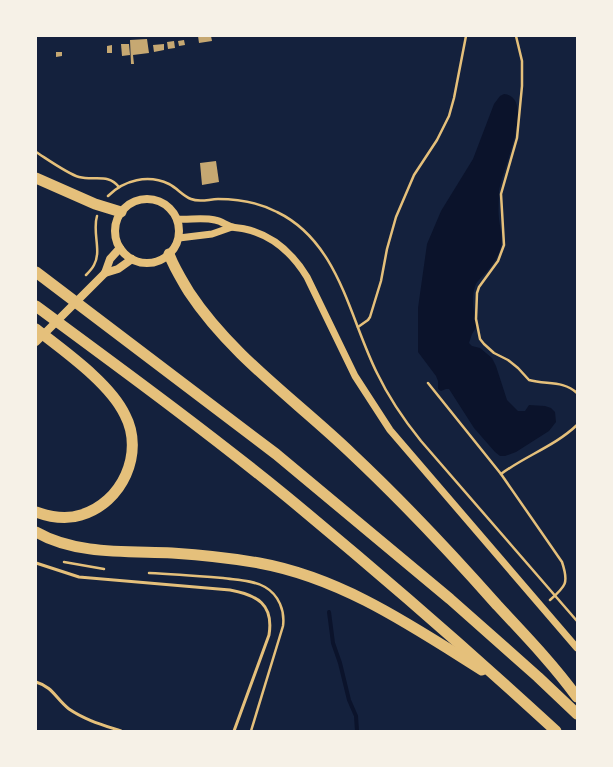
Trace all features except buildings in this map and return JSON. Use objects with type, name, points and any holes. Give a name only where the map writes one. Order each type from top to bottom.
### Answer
[{"type":"highway","points":[[36,178],[101,206],[121,212]]},
{"type":"highway","points":[[169,254],[182,282],[216,328],[242,356],[327,430],[384,485],[486,592],[560,674],[577,697]]},
{"type":"highway","points":[[36,272],[276,454],[450,599],[538,677],[577,714]]},
{"type":"highway","points":[[36,306],[188,420],[285,496],[459,642],[556,731]]},
{"type":"highway","points":[[36,329],[71,357],[110,392],[126,416],[132,438],[132,453],[129,467],[120,486],[106,500],[91,511],[80,516],[57,517],[36,512]]},
{"type":"highway","points":[[36,532],[62,542],[89,548],[125,552],[186,554],[235,559],[268,565],[311,578],[334,586],[374,604],[407,623],[508,687]]},
{"type":"main road","points":[[152,199],[165,204],[177,219],[179,232],[173,250],[155,262],[147,263],[132,259],[120,248],[116,239],[115,230],[117,220],[121,212],[128,205],[137,200],[152,199]]},
{"type":"main road","points":[[36,342],[105,273],[110,259],[120,248]]},
{"type":"main road","points":[[105,273],[118,269],[132,259]]},
{"type":"street","points":[[177,219],[214,220],[232,227],[245,229],[267,238],[282,248],[296,261],[307,277],[355,376],[390,430],[577,648]]},
{"type":"street","points":[[178,238],[212,234],[232,227]]},
{"type":"lane","points":[[36,563],[79,576],[230,590],[245,593],[257,598],[269,613],[271,624],[269,635],[234,731]]},
{"type":"lane","points":[[36,682],[52,690],[68,708],[83,717],[121,731]]},
{"type":"path","points":[[466,36],[449,116],[437,140],[419,166],[409,186],[391,233],[381,281],[370,317],[358,327],[376,372],[402,416],[421,442],[577,621]]},
{"type":"path","points":[[516,36],[522,61],[522,86],[517,138],[501,194],[504,245],[498,261],[479,287],[477,293],[476,319],[480,339],[484,344],[494,353],[508,360],[529,380],[561,384],[577,393]]},
{"type":"path","points":[[36,152],[76,176],[109,179],[114,181],[119,187]]},
{"type":"path","points":[[84,277],[93,267],[98,254],[95,222],[101,206],[109,195],[119,187],[144,178],[169,184],[186,196]]},
{"type":"path","points":[[428,383],[501,474],[562,562],[566,575],[564,586],[542,608]]},
{"type":"path","points":[[501,474],[577,425]]},
{"type":"path","points":[[251,731],[281,636]]},
{"type":"water","points":[[504,94],[513,98],[517,108],[517,121],[515,137],[499,191],[499,216],[502,243],[494,262],[478,281],[474,291],[473,301],[477,326],[469,343],[472,346],[480,348],[492,358],[507,400],[518,411],[525,411],[529,405],[545,406],[551,408],[555,412],[556,422],[549,431],[516,452],[505,456],[500,456],[474,428],[449,389],[441,391],[438,389],[438,381],[436,376],[418,352],[418,308],[427,244],[441,211],[473,159],[494,104],[500,96]]},
{"type":"waterway","points":[[329,612],[333,643],[340,663],[349,700],[356,716],[357,731]]}]
